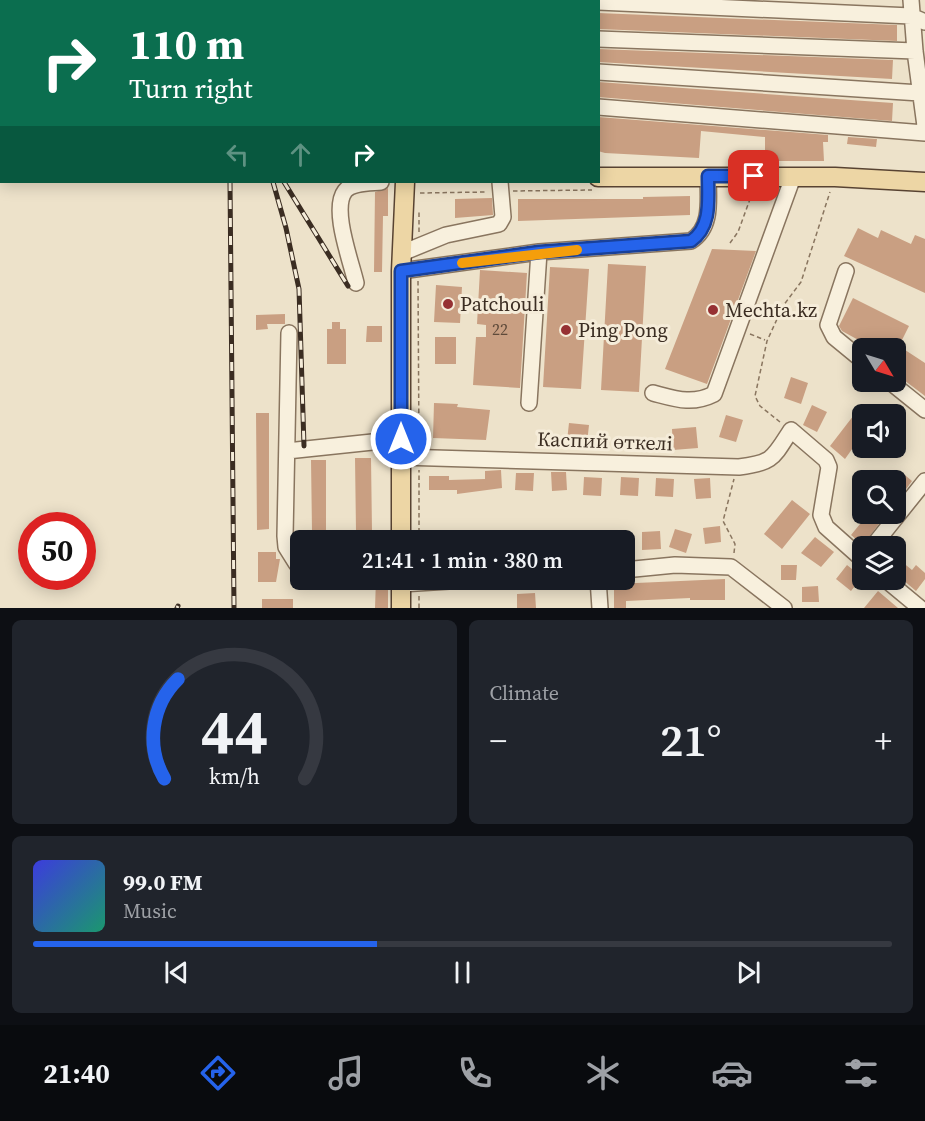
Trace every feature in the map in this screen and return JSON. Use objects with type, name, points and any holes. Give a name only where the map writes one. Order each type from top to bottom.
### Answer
[{"type":"main road","points":[[600,177],[835,177],[925,182]]},
{"type":"main road","points":[[402,530],[407,451],[410,260],[405,183]]},
{"type":"main road","points":[[401,590],[401,608]]},
{"type":"street","points":[[911,0],[918,19],[915,51],[925,126]]},
{"type":"street","points":[[600,2],[918,19]]},
{"type":"street","points":[[600,39],[915,51]]},
{"type":"street","points":[[600,72],[920,93]]},
{"type":"street","points":[[600,107],[925,133]]},
{"type":"street","points":[[410,260],[691,241],[698,236],[707,220],[708,176]]},
{"type":"street","points":[[654,393],[686,402],[701,401],[714,394],[793,177]]},
{"type":"street","points":[[356,283],[338,209],[345,191],[354,185],[372,183]]},
{"type":"street","points":[[410,260],[446,235],[499,224],[503,217],[501,183]]},
{"type":"street","points":[[529,403],[539,252]]},
{"type":"street","points":[[846,271],[828,326],[834,337],[852,352]]},
{"type":"street","points":[[289,333],[285,536],[286,547],[290,553]]},
{"type":"street","points":[[903,392],[925,410]]},
{"type":"street","points":[[791,430],[826,460],[830,467],[821,515],[826,526],[852,550]]},
{"type":"street","name":"Каспий өткелі","points":[[287,451],[407,451],[740,467],[763,464],[777,452],[791,430]]},
{"type":"street","points":[[881,536],[925,481]]},
{"type":"street","points":[[635,569],[675,565],[731,567],[784,608]]},
{"type":"street","points":[[599,590],[600,608]]},
{"type":"street","points":[[898,590],[920,608]]},
{"type":"path","points":[[791,430],[756,401],[755,396],[767,341],[783,306],[801,282],[835,177]]},
{"type":"path","points":[[730,243],[738,232],[754,188]]},
{"type":"path","points":[[418,530],[407,451],[410,260],[419,204]]},
{"type":"path","points":[[738,330],[767,341]]},
{"type":"path","points":[[731,567],[735,544],[723,521],[730,486],[740,467]]},
{"type":"building","points":[[600,13],[897,25],[897,41],[600,29]]},
{"type":"building","points":[[600,49],[893,60],[892,79],[600,62]]},
{"type":"building","points":[[600,82],[893,103],[892,121],[600,97]]},
{"type":"building","points":[[600,117],[828,135],[828,142],[823,142],[824,161],[765,161],[765,137],[701,131],[699,158],[600,152]]},
{"type":"building","points":[[848,137],[877,139],[876,147],[847,144]]},
{"type":"building","points":[[388,188],[388,216],[383,216],[382,272],[374,272],[375,192]]},
{"type":"building","points":[[690,196],[690,215],[518,221],[518,199],[643,199],[643,197]]},
{"type":"building","points":[[492,198],[493,215],[455,218],[455,199]]},
{"type":"building","points":[[858,228],[878,238],[881,230],[911,244],[915,235],[925,239],[925,293],[844,256]]},
{"type":"building","name":"Mechta.kz","points":[[712,249],[756,251],[707,384],[665,369]]},
{"type":"building","points":[[608,264],[646,266],[639,392],[601,390]]},
{"type":"building","points":[[550,267],[589,269],[581,389],[543,387]]},
{"type":"building","points":[[480,270],[527,273],[520,388],[473,385],[476,337],[486,337],[486,325],[477,324]]},
{"type":"building","name":"Patchouli","points":[[436,285],[462,287],[460,323],[434,322]]},
{"type":"building","points":[[853,298],[909,326],[903,338],[855,338],[842,331],[839,326]]},
{"type":"building","points":[[285,314],[285,324],[267,324],[268,329],[256,330],[256,315]]},
{"type":"building","points":[[332,322],[340,322],[340,329],[346,329],[346,364],[327,364],[327,329],[332,329]]},
{"type":"building","points":[[367,326],[382,326],[382,342],[366,342]]},
{"type":"building","points":[[435,337],[456,337],[456,364],[435,364]]},
{"type":"building","points":[[906,351],[925,363],[925,396],[906,382]]},
{"type":"building","points":[[791,377],[808,383],[801,404],[784,398]]},
{"type":"building","points":[[434,403],[458,404],[457,407],[490,410],[486,440],[433,438]]},
{"type":"building","points":[[812,405],[827,412],[817,432],[803,425]]},
{"type":"building","points":[[256,413],[269,413],[269,529],[257,530]]},
{"type":"building","points":[[726,415],[743,420],[736,442],[719,437]]},
{"type":"building","points":[[852,417],[852,449],[845,459],[830,446]]},
{"type":"building","points":[[569,423],[589,425],[587,443],[567,441]]},
{"type":"building","points":[[696,427],[698,448],[673,450],[672,429]]},
{"type":"building","points":[[355,458],[371,458],[372,530],[356,530]]},
{"type":"building","points":[[311,460],[326,460],[326,530],[312,530]]},
{"type":"building","points":[[501,470],[502,488],[457,494],[457,490],[429,490],[429,476],[449,476],[449,480],[485,479],[485,471]]},
{"type":"building","points":[[551,472],[566,472],[567,490],[552,491]]},
{"type":"building","points":[[516,473],[534,473],[533,491],[515,490]]},
{"type":"building","points":[[906,476],[912,481],[906,489]]},
{"type":"building","points":[[584,477],[602,478],[601,496],[583,495]]},
{"type":"building","points":[[621,477],[639,478],[638,496],[620,495]]},
{"type":"building","points":[[656,478],[674,479],[673,497],[655,496]]},
{"type":"building","points":[[710,478],[711,498],[696,499],[694,479]]},
{"type":"building","points":[[792,500],[810,514],[782,549],[764,534]]},
{"type":"building","points":[[860,524],[879,524],[870,536],[851,535]]},
{"type":"building","points":[[720,526],[721,542],[705,544],[703,528]]},
{"type":"building","points":[[675,529],[692,534],[686,553],[669,547]]},
{"type":"building","points":[[660,531],[661,549],[642,550],[642,532]]},
{"type":"building","points":[[815,537],[834,552],[821,567],[801,553]]},
{"type":"building","points":[[258,552],[276,552],[276,559],[280,559],[276,582],[258,582]]},
{"type":"building","points":[[781,565],[797,565],[796,580],[781,580]]},
{"type":"building","points":[[847,565],[852,569],[852,590],[851,591],[836,579]]},
{"type":"building","points":[[906,565],[912,570],[916,565],[925,573],[925,579],[916,591],[906,582]]},
{"type":"building","points":[[725,579],[725,600],[690,600],[690,598],[626,601],[626,608],[614,608],[614,590],[635,590],[635,583]]},
{"type":"building","points":[[818,586],[819,602],[802,602],[802,587]]},
{"type":"building","points":[[376,590],[388,590],[388,608],[375,608]]},
{"type":"building","points":[[878,591],[898,608],[864,608]]},
{"type":"building","points":[[535,593],[536,608],[517,608],[517,594]]},
{"type":"building","points":[[262,599],[293,599],[293,608],[262,608]]},
{"type":"railway","points":[[230,183],[234,608]]},
{"type":"railway","points":[[273,183],[299,289],[304,446]]},
{"type":"railway","points":[[285,183],[348,286]]},
{"type":"slow traffic","points":[[462,263],[539,252],[577,250]]},
{"type":"place","name":"Patchouli","points":[[448,304]]},
{"type":"place","name":"Mechta.kz","points":[[713,310]]},
{"type":"place","name":"Ping Pong","points":[[566,330]]},
{"type":"route","points":[[401,439],[401,271],[539,252],[691,241],[698,236],[707,220],[708,176],[754,176]]}]
